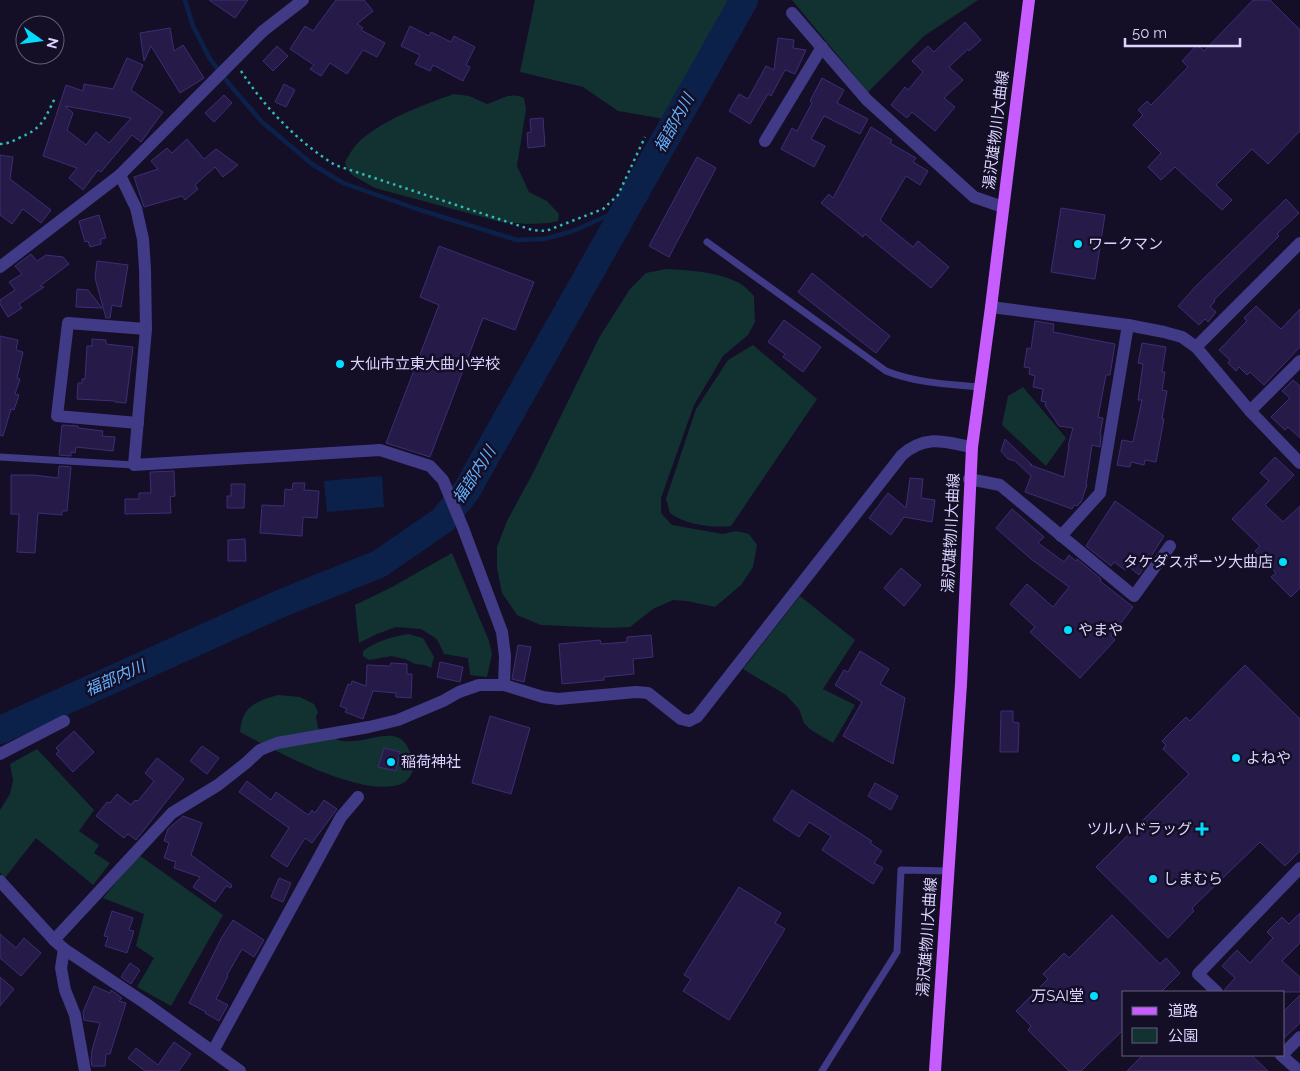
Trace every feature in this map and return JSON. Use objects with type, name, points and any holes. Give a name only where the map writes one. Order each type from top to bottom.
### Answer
[{"type":"main road","name":"湯沢雄物川大曲線","points":[[935,1071],[961,684],[969,479],[979,387],[991,307],[1029,0]]},
{"type":"street","points":[[1,263],[120,175],[263,31],[303,0]]},
{"type":"street","points":[[792,13],[866,100],[974,197],[1003,207]]},
{"type":"street","points":[[765,141],[822,47]]},
{"type":"street","points":[[120,175],[136,208],[143,239],[146,329],[134,465],[380,450],[430,466],[443,480],[502,632],[505,656],[504,685]]},
{"type":"street","points":[[1196,347],[1300,242]]},
{"type":"street","points":[[991,307],[1128,325],[1182,337],[1196,347],[1250,411],[1300,463]]},
{"type":"street","points":[[138,423],[57,416],[68,323],[146,329]]},
{"type":"street","points":[[1061,536],[1100,493],[1128,325]]},
{"type":"street","points":[[1250,411],[1300,361]]},
{"type":"street","points":[[54,940],[172,813],[218,785],[260,750],[277,743],[370,727],[398,720],[443,701],[459,692],[479,685],[504,685],[543,697],[558,699],[636,692],[648,693],[681,719],[689,721],[697,717],[902,454],[921,442],[935,440],[972,447]]},
{"type":"street","points":[[969,479],[1000,484],[1134,596],[1170,546]]},
{"type":"street","points":[[0,754],[64,721]]},
{"type":"street","points":[[212,1052],[341,816],[358,797]]},
{"type":"street","points":[[1216,991],[1198,974],[1300,868]]},
{"type":"street","points":[[0,883],[64,949],[240,1071]]},
{"type":"street","points":[[64,949],[60,968],[64,990],[75,1016],[85,1071]]},
{"type":"street","points":[[1285,1052],[1300,1037]]},
{"type":"street","points":[[1283,1056],[1299,1071]]},
{"type":"lane","points":[[706,242],[886,371],[902,378],[979,387]]},
{"type":"lane","points":[[0,457],[134,465]]},
{"type":"lane","points":[[822,1071],[897,952],[901,870],[948,871]]},
{"type":"path","points":[[225,68],[251,86],[285,125],[316,153],[335,165],[532,230],[546,231],[603,209],[618,195],[646,137]]},
{"type":"path","points":[[0,144],[6,144],[33,132],[42,124],[55,98]]},
{"type":"green space","points":[[535,0],[734,0],[665,119],[618,111],[583,87],[520,72]]},
{"type":"green space","points":[[792,0],[978,0],[924,36],[868,92]]},
{"type":"green space","points":[[454,94],[469,96],[487,104],[514,95],[524,98],[526,109],[517,166],[529,192],[547,201],[559,214],[558,221],[528,224],[501,222],[375,188],[352,175],[347,169],[345,162],[354,148],[375,129],[429,103]]},
{"type":"green space","points":[[666,269],[722,276],[741,284],[754,296],[755,322],[748,335],[723,356],[694,405],[661,498],[661,513],[672,525],[723,534],[736,531],[749,534],[757,545],[753,567],[741,585],[715,607],[673,600],[653,609],[630,627],[541,625],[517,615],[502,593],[497,568],[497,547],[507,521],[533,473],[599,338],[630,289],[646,273]]},
{"type":"green space","points":[[753,345],[817,399],[731,526],[708,526],[691,523],[670,513],[666,499],[696,409],[728,360]]},
{"type":"green space","points":[[1023,387],[1066,438],[1046,466],[1002,425],[1008,396]]},
{"type":"green space","points":[[452,553],[489,641],[492,654],[487,677],[470,675],[468,658],[444,654],[437,639],[421,629],[396,627],[359,643],[355,605],[392,587]]},
{"type":"green space","points":[[800,596],[855,640],[823,689],[855,705],[833,743],[811,730],[804,723],[799,709],[786,695],[743,669]]},
{"type":"green space","points":[[408,634],[423,638],[434,657],[431,668],[391,656],[369,660],[363,656],[363,651],[379,642]]},
{"type":"green space","points":[[278,695],[300,697],[314,704],[318,712],[316,717],[318,728],[333,738],[342,741],[354,741],[387,736],[396,737],[404,742],[410,752],[414,769],[410,776],[405,782],[389,787],[369,786],[322,772],[240,732],[241,723],[247,710],[257,702]]},
{"type":"green space","points":[[37,749],[94,810],[79,831],[99,845],[94,853],[110,863],[93,885],[36,838],[4,879],[0,872],[0,810],[10,794],[13,780],[10,764]]},
{"type":"green space","points":[[139,855],[223,915],[171,1006],[137,987],[154,958],[136,946],[144,914],[103,898]]},
{"type":"water","points":[[382,476],[384,507],[327,512],[324,481]]},
{"type":"building","points":[[209,0],[248,0],[235,18]]},
{"type":"building","points":[[336,0],[364,0],[373,11],[357,24],[363,28],[361,30],[385,43],[377,57],[363,50],[347,74],[330,63],[321,76],[310,69],[314,65],[290,49],[305,26],[313,31]]},
{"type":"building","points":[[1253,0],[1270,0],[1300,30],[1300,131],[1268,164],[1252,149],[1216,185],[1232,200],[1222,210],[1175,167],[1161,180],[1148,167],[1161,153],[1133,125],[1143,115],[1138,110],[1147,101],[1151,105],[1188,67],[1182,61],[1197,45],[1204,51]]},
{"type":"building","points":[[965,22],[981,40],[969,51],[968,49],[949,67],[963,80],[944,98],[955,107],[935,131],[912,112],[907,118],[891,105],[905,87],[908,90],[923,72],[912,61],[928,46],[934,52]]},
{"type":"building","points":[[410,26],[429,36],[431,32],[451,42],[454,36],[475,47],[466,65],[470,67],[463,81],[433,65],[430,71],[415,64],[420,55],[401,46]]},
{"type":"building","points":[[170,28],[174,51],[183,45],[204,78],[180,93],[151,46],[144,61],[140,33]]},
{"type":"building","points":[[778,38],[794,40],[793,48],[806,50],[795,74],[785,70],[771,96],[768,94],[750,124],[729,111],[739,94],[748,99],[766,66],[774,70]]},
{"type":"building","points":[[277,46],[288,56],[273,71],[263,61]]},
{"type":"building","points":[[127,58],[143,65],[131,90],[163,112],[141,142],[132,135],[101,172],[98,170],[83,190],[69,178],[77,168],[43,156],[66,85],[83,91],[84,84],[113,89]],"holes":[[[65,106],[131,118],[109,143],[96,132],[86,145],[67,130],[73,113]]]},
{"type":"building","points":[[822,78],[844,90],[837,103],[868,119],[860,134],[824,116],[811,139],[825,146],[814,167],[781,149],[792,128],[797,131],[812,103],[810,101]]},
{"type":"building","points":[[284,84],[295,90],[286,107],[275,102]]},
{"type":"building","points":[[224,95],[232,103],[214,122],[205,113]]},
{"type":"building","points":[[543,118],[545,146],[528,148],[527,133],[531,132],[530,119]]},
{"type":"building","points":[[871,127],[892,140],[890,143],[916,158],[913,162],[928,171],[920,185],[906,176],[880,220],[913,247],[918,241],[949,267],[931,288],[865,234],[863,237],[821,203],[829,194],[833,198]]},
{"type":"building","points":[[187,139],[204,159],[216,149],[238,165],[223,177],[215,167],[195,185],[198,189],[185,200],[182,196],[144,207],[134,177],[158,169],[151,161],[167,148],[172,153]]},
{"type":"building","points":[[0,155],[13,157],[10,179],[51,210],[41,223],[23,209],[12,224],[0,215]]},
{"type":"building","points":[[697,157],[716,168],[669,257],[649,246]]},
{"type":"building","points":[[1286,199],[1299,213],[1277,234],[1279,236],[1214,300],[1210,307],[1216,312],[1208,322],[1205,319],[1199,325],[1178,306],[1197,285]]},
{"type":"building","name":"ワークマン","points":[[1061,208],[1105,215],[1095,279],[1051,272]]},
{"type":"building","points":[[99,215],[106,238],[101,239],[101,244],[90,247],[88,241],[85,242],[79,221]]},
{"type":"building","points":[[439,246],[534,282],[515,330],[483,318],[430,457],[386,443],[439,305],[420,297]]},
{"type":"building","points":[[31,254],[37,261],[46,255],[63,257],[69,264],[40,286],[44,287],[19,304],[22,308],[8,317],[0,304],[0,300],[15,290],[9,282],[22,274],[15,266]]},
{"type":"building","points":[[97,261],[128,265],[121,307],[112,305],[110,318],[106,318],[95,278]]},
{"type":"building","points":[[812,273],[890,336],[876,353],[798,292]]},
{"type":"building","points":[[77,289],[88,290],[102,308],[76,307]]},
{"type":"building","points":[[1256,306],[1281,329],[1300,309],[1300,347],[1264,385],[1250,372],[1247,375],[1239,367],[1236,371],[1228,363],[1230,360],[1219,350],[1247,321],[1244,318]]},
{"type":"building","points":[[784,320],[821,347],[803,372],[783,357],[785,354],[768,342]]},
{"type":"building","points":[[1035,321],[1054,324],[1053,332],[1115,344],[1110,375],[1106,375],[1098,417],[1103,418],[1100,447],[1092,445],[1087,485],[1081,502],[1077,506],[1074,505],[1072,509],[1025,492],[1031,476],[1015,461],[1008,459],[1001,451],[1005,439],[1032,465],[1030,465],[1064,477],[1068,446],[1073,428],[1059,426],[1045,405],[1046,402],[1041,401],[1043,389],[1033,387],[1035,376],[1029,374],[1030,368],[1024,367],[1027,348],[1031,349]]},
{"type":"building","points":[[0,336],[18,340],[16,350],[23,352],[17,378],[20,379],[15,394],[19,395],[14,410],[11,409],[3,436],[0,435]]},
{"type":"building","points":[[92,339],[106,340],[106,344],[133,347],[126,403],[77,399],[78,383],[82,383],[82,379],[85,379],[87,346],[92,346]]},
{"type":"building","points":[[1142,343],[1166,347],[1162,372],[1165,372],[1162,390],[1167,391],[1156,462],[1145,460],[1144,465],[1131,462],[1130,467],[1117,465],[1122,440],[1133,442],[1142,400],[1138,400],[1143,364],[1138,363]]},
{"type":"building","points":[[1293,380],[1300,386],[1300,438],[1288,427],[1285,430],[1271,417],[1290,398],[1282,391]]},
{"type":"building","points":[[62,425],[103,431],[102,436],[115,437],[113,451],[76,447],[75,453],[71,452],[71,456],[59,455]]},
{"type":"building","points":[[1275,457],[1294,475],[1265,505],[1283,522],[1300,506],[1300,588],[1291,597],[1271,577],[1276,573],[1255,551],[1260,546],[1232,519],[1269,481],[1260,473]]},
{"type":"building","points":[[59,466],[71,467],[67,511],[62,511],[62,515],[38,513],[35,553],[17,552],[19,514],[11,514],[11,475],[58,478]]},
{"type":"building","points":[[174,471],[175,496],[170,497],[171,513],[125,514],[125,499],[139,499],[139,493],[151,493],[150,472]]},
{"type":"building","points":[[910,478],[923,479],[921,498],[935,500],[932,522],[904,517],[891,535],[869,518],[888,493],[906,508]]},
{"type":"building","points":[[293,483],[305,483],[304,490],[319,491],[317,518],[303,517],[302,536],[260,533],[262,505],[284,506],[285,489],[292,490]]},
{"type":"building","points":[[231,484],[245,484],[244,508],[227,508],[227,496],[231,496]]},
{"type":"building","points":[[1115,501],[1164,536],[1139,575],[1128,566],[1125,570],[1114,562],[1111,566],[1086,546]]},
{"type":"building","points":[[1012,509],[1044,537],[1038,543],[1064,562],[1069,555],[1076,561],[1077,559],[1101,579],[1100,581],[1133,607],[1111,636],[1115,640],[1080,678],[1030,632],[1035,627],[1010,604],[1027,584],[1053,607],[1069,587],[1031,559],[996,528]]},
{"type":"building","points":[[245,539],[246,561],[228,561],[228,540]]},
{"type":"building","points":[[901,568],[921,585],[904,606],[884,588]]},
{"type":"building","points":[[651,635],[653,657],[633,659],[634,674],[604,677],[604,680],[562,684],[559,644],[600,640],[601,644],[627,642],[627,637]]},
{"type":"building","points":[[518,645],[531,647],[524,682],[512,679]]},
{"type":"building","points":[[860,651],[889,669],[880,684],[905,698],[893,764],[843,736],[862,702],[835,685],[844,670],[848,672]]},
{"type":"building","points":[[440,662],[463,667],[460,682],[437,677]]},
{"type":"building","points":[[391,663],[407,664],[407,674],[412,674],[411,698],[396,697],[396,693],[373,691],[363,719],[345,712],[347,709],[340,706],[348,684],[351,685],[352,681],[366,686],[367,665],[390,666]]},
{"type":"building","points":[[1245,665],[1300,719],[1300,851],[1285,866],[1260,842],[1192,908],[1194,911],[1168,938],[1096,867],[1189,774],[1163,749],[1166,745],[1162,741],[1186,717],[1190,721]]},
{"type":"building","points":[[1001,711],[1013,711],[1013,722],[1019,723],[1018,752],[1000,752]]},
{"type":"building","points":[[490,716],[530,728],[511,794],[472,783]]},
{"type":"building","points":[[74,731],[94,752],[73,772],[56,754],[59,751],[56,748]]},
{"type":"building","points":[[202,746],[219,758],[207,774],[190,761]]},
{"type":"building","name":"稲荷神社","points":[[384,748],[400,752],[396,771],[378,767]]},
{"type":"building","points":[[157,758],[184,779],[136,840],[128,834],[124,838],[96,816],[107,802],[110,803],[117,794],[131,805],[135,800],[138,801],[154,781],[145,773]]},
{"type":"building","points":[[247,781],[271,800],[276,792],[308,815],[312,810],[315,813],[324,800],[337,809],[312,843],[305,838],[287,867],[271,856],[289,828],[239,792]]},
{"type":"building","points":[[875,783],[898,796],[891,810],[868,796]]},
{"type":"building","points":[[792,790],[872,841],[870,843],[882,851],[874,863],[883,868],[873,884],[822,850],[831,836],[809,822],[799,837],[773,820]]},
{"type":"building","points":[[183,816],[202,823],[191,855],[232,885],[231,888],[226,886],[215,902],[193,887],[200,877],[174,868],[176,862],[164,858],[169,843],[164,841],[168,829]]},
{"type":"building","points":[[279,878],[291,883],[283,902],[271,897]]},
{"type":"building","points":[[739,887],[781,913],[775,923],[785,929],[729,1020],[683,991],[691,979],[684,975]]},
{"type":"building","points":[[112,911],[133,918],[129,930],[134,931],[127,953],[105,946],[108,937],[104,936]]},
{"type":"building","points":[[1300,913],[1300,943],[1282,961],[1300,977],[1300,992],[1225,991],[1235,978],[1222,966],[1237,950],[1250,963],[1273,938],[1267,932],[1282,917],[1289,924]]},
{"type":"building","points":[[1112,915],[1160,964],[1166,958],[1180,973],[1162,991],[1122,991],[1122,1031],[1081,1071],[1069,1071],[1028,1030],[1031,1026],[1016,1011],[1048,979],[1043,974],[1064,953],[1069,958]]},
{"type":"building","points":[[233,920],[264,940],[254,957],[242,949],[227,975],[216,999],[228,1005],[219,1021],[189,1003],[222,937]]},
{"type":"building","points":[[0,934],[16,948],[24,938],[41,953],[21,976],[0,958]]},
{"type":"building","points":[[130,963],[140,970],[131,984],[121,977]]},
{"type":"building","points":[[0,977],[14,989],[0,1006]]},
{"type":"building","points":[[94,986],[110,993],[111,990],[122,998],[119,1001],[126,1003],[110,1054],[106,1054],[105,1066],[92,1066],[91,1060],[100,1023],[84,1020],[83,1012]]},
{"type":"building","points":[[1300,995],[1300,1023],[1285,1037],[1285,1010]]},
{"type":"building","points":[[174,1042],[191,1054],[179,1071],[145,1071],[128,1058],[136,1048],[158,1065]]},
{"type":"building","points":[[1142,1056],[1252,1056],[1268,1071],[1127,1071]]},
{"type":"waterway","points":[[185,0],[193,26],[210,59],[230,85],[262,122],[312,164],[343,183],[420,210],[517,240],[544,239],[573,231],[629,206]]},
{"type":"waterway","name":"福部内川","points":[[0,730],[282,603],[379,564],[443,520],[467,490],[744,0]]},
{"type":"place","name":"ワークマン","points":[[1078,244]]},
{"type":"place","name":"大仙市立東大曲小学校","points":[[340,364]]},
{"type":"place","name":"タケダスポーツ大曲店","points":[[1283,562]]},
{"type":"place","name":"やまや","points":[[1068,630]]},
{"type":"place","name":"よねや","points":[[1236,758]]},
{"type":"place","name":"稲荷神社","points":[[391,762]]},
{"type":"place","name":"ツルハドラッグ","points":[[1202,829]]},
{"type":"place","name":"しまむら","points":[[1153,879]]},
{"type":"place","name":"万SAI堂","points":[[1094,996]]}]
